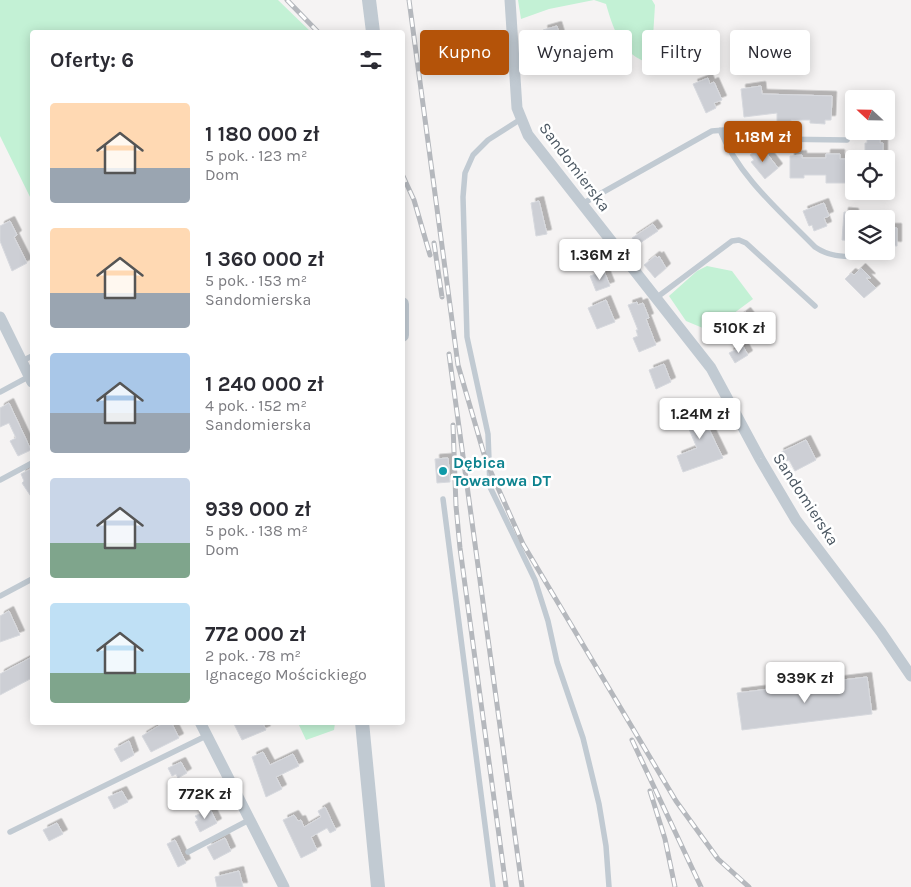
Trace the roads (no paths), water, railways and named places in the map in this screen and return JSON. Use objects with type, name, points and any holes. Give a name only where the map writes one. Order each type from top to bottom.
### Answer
[{"type":"street","points":[[369,0],[373,30]]},
{"type":"street","name":"Sandomierska","points":[[510,0],[517,108],[528,135],[711,368],[760,459],[796,520],[881,632],[911,676]]},
{"type":"street","points":[[0,317],[27,358],[30,374]]},
{"type":"street","points":[[201,725],[248,820],[284,887]]},
{"type":"street","points":[[362,725],[378,887]]},
{"type":"lane","points":[[521,119],[488,140],[473,155],[465,173],[463,197],[467,336],[488,434],[490,487],[535,580],[548,621],[557,662],[582,738],[599,804],[606,846],[609,887]]},
{"type":"lane","points":[[582,204],[712,131],[720,130],[772,139],[845,140]]},
{"type":"lane","points":[[720,130],[733,156],[749,178],[815,246],[825,254],[845,256]]},
{"type":"lane","points":[[656,298],[732,241],[739,240],[746,243],[815,306]]},
{"type":"lane","points":[[0,392],[30,379]]},
{"type":"lane","points":[[0,480],[30,464]]},
{"type":"lane","points":[[443,498],[493,887]]},
{"type":"lane","points":[[0,596],[30,580]]},
{"type":"lane","points":[[10,832],[206,736]]},
{"type":"lane","points":[[188,852],[248,820]]},
{"type":"railway","points":[[287,0],[316,30]]},
{"type":"railway","points":[[409,0],[458,365],[486,461],[523,544],[676,801],[718,859],[749,887]]},
{"type":"railway","points":[[405,180],[414,200],[430,255]]},
{"type":"railway","points":[[434,243],[442,297]]},
{"type":"railway","points":[[449,354],[522,887]]},
{"type":"railway","points":[[453,425],[456,506],[460,548],[506,887]]},
{"type":"railway","points":[[632,740],[701,887]]},
{"type":"railway","points":[[650,791],[665,839],[675,887]]},
{"type":"place","name":"Dębica Towarowa DT","points":[[443,471]]}]
